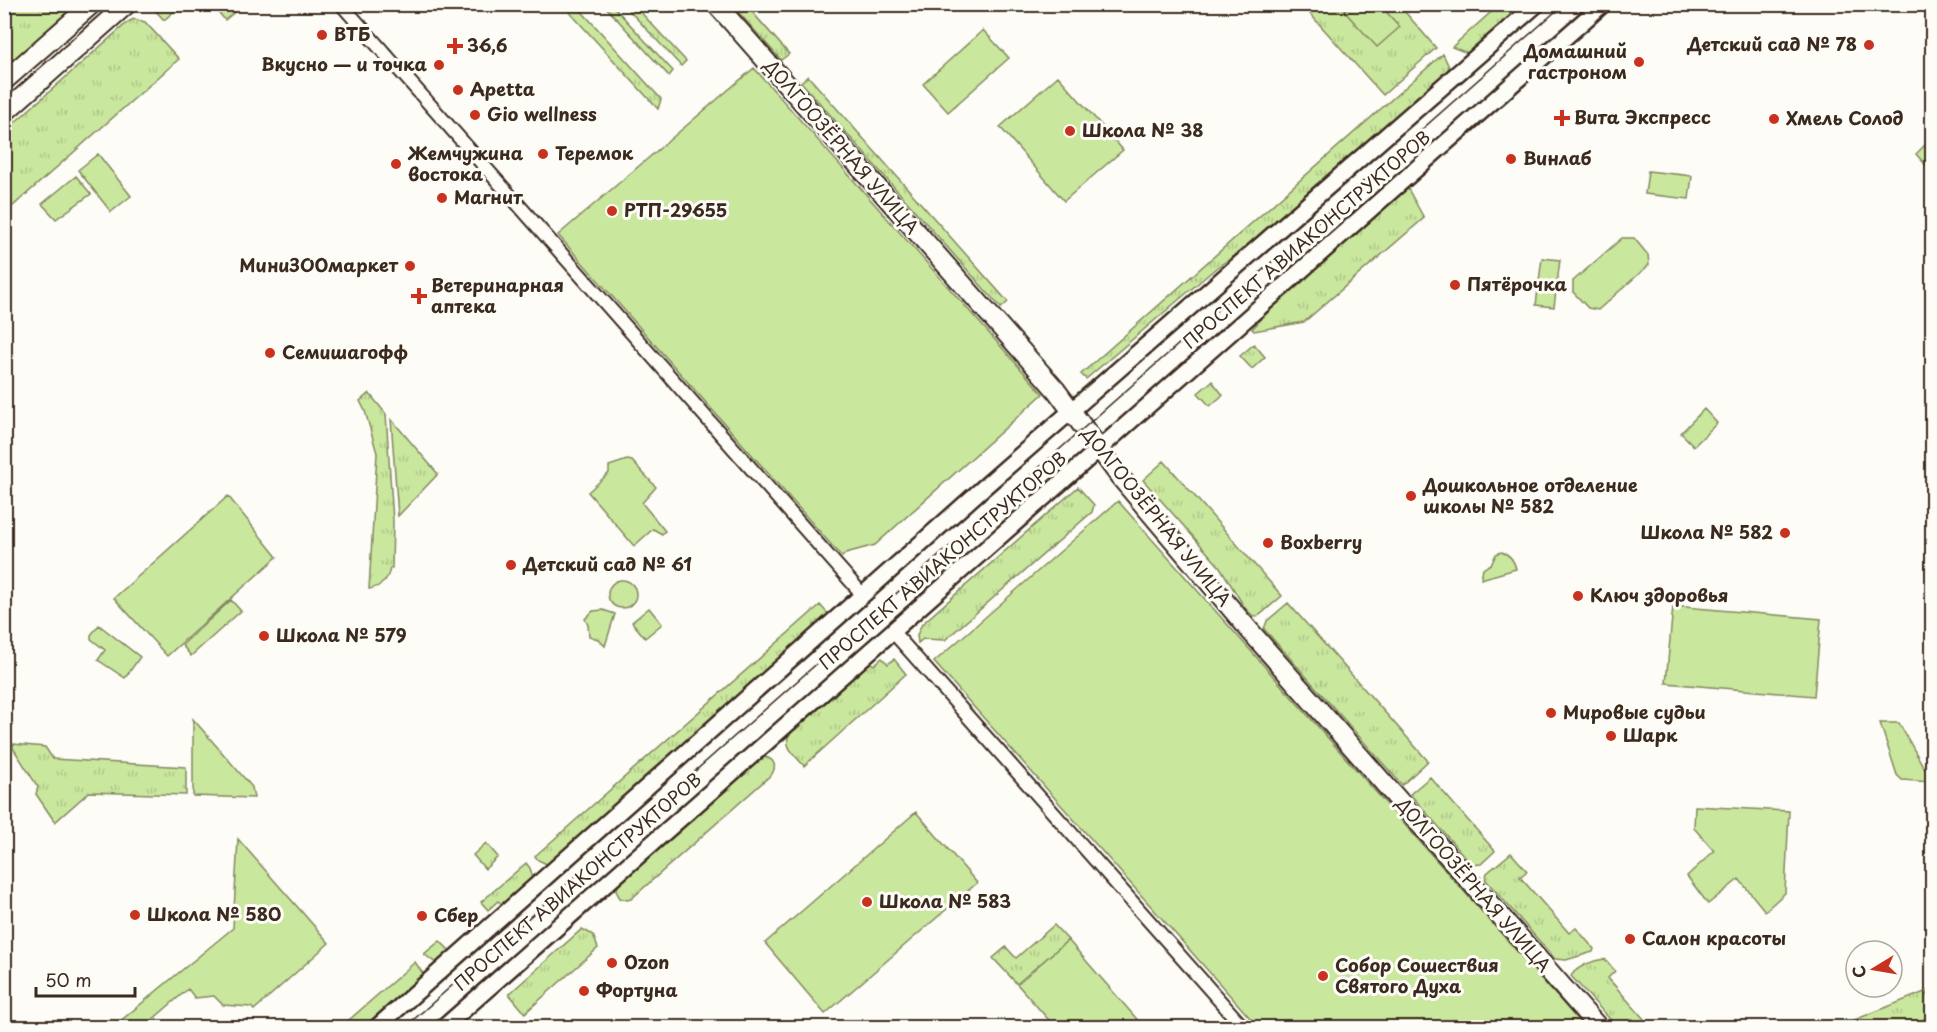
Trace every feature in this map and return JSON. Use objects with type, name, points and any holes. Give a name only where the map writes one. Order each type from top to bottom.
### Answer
[{"type":"main road","points":[[4,81],[92,4]]},
{"type":"main road","points":[[4,113],[127,4]]},
{"type":"main road","name":"ДОЛГООЗЁРНАЯ УЛИЦА","points":[[716,4],[1048,381],[1099,450],[1257,638],[1599,1028]]},
{"type":"street","points":[[341,4],[863,595]]},
{"type":"street","name":"ПРОСПЕКТ АВИАКОНСТРУКТОРОВ","points":[[376,1028],[1071,411],[1536,4]]},
{"type":"street","name":"ПРОСПЕКТ АВИАКОНСТРУКТОРОВ","points":[[443,1028],[1604,4]]},
{"type":"street","points":[[893,632],[1244,1028]]},
{"type":"green space","points":[[5,4],[75,4],[75,5],[5,68]]},
{"type":"green space","points":[[153,4],[182,5],[164,20]]},
{"type":"green space","points":[[212,5],[243,5],[225,20]]},
{"type":"green space","points":[[563,5],[576,5],[661,99],[658,109]]},
{"type":"green space","points":[[604,5],[612,5],[673,71],[669,76]]},
{"type":"green space","points":[[624,5],[634,5],[686,61],[681,66]]},
{"type":"green space","points":[[732,5],[746,5],[789,54],[781,60]]},
{"type":"green space","points":[[1302,5],[1351,5],[1344,11],[1399,27],[1380,5],[1399,5],[1436,48],[1383,95]]},
{"type":"green space","points":[[1351,5],[1380,5],[1400,27],[1377,47],[1344,11]]},
{"type":"green space","points":[[1499,5],[1523,5],[1467,53],[1452,47]]},
{"type":"green space","points":[[134,19],[145,22],[179,59],[5,213],[5,131]]},
{"type":"green space","points":[[983,30],[1009,58],[948,112],[923,84]]},
{"type":"green space","points":[[1443,54],[1450,69],[1249,246],[1216,268],[1086,379],[1081,374]]},
{"type":"green space","points":[[754,68],[1043,394],[875,545],[846,553],[842,557],[558,235]]},
{"type":"green space","points":[[808,76],[1008,302],[1001,308],[801,82]]},
{"type":"green space","points":[[1058,76],[1123,150],[1064,201],[1000,127]]},
{"type":"green space","points":[[1932,138],[1932,172],[1916,154]]},
{"type":"green space","points":[[98,154],[131,196],[111,212],[78,170]]},
{"type":"green space","points":[[1648,171],[1692,176],[1689,199],[1645,194]]},
{"type":"green space","points":[[76,176],[91,194],[56,219],[42,204]]},
{"type":"green space","points":[[1407,187],[1424,218],[1304,322],[1254,331],[1252,329],[1286,293]]},
{"type":"green space","points":[[1622,238],[1634,238],[1648,255],[1649,265],[1598,310],[1588,308],[1573,292],[1573,281]]},
{"type":"green space","points":[[1542,258],[1560,260],[1554,307],[1536,305]]},
{"type":"green space","points":[[1254,344],[1265,357],[1252,369],[1240,356]]},
{"type":"green space","points":[[1212,381],[1223,395],[1210,406],[1198,393]]},
{"type":"green space","points":[[369,393],[386,414],[393,521],[392,568],[383,583],[369,589],[377,453],[360,401]]},
{"type":"green space","points":[[1704,409],[1717,423],[1694,446],[1681,433]]},
{"type":"green space","points":[[391,419],[438,474],[398,516]]},
{"type":"green space","points":[[627,460],[632,461],[656,487],[642,503],[665,531],[662,534],[653,529],[634,546],[588,492],[609,473],[609,466]]},
{"type":"green space","points":[[1164,461],[1282,596],[1261,614],[1254,617],[1245,608],[1220,567],[1143,480]]},
{"type":"green space","points":[[1078,487],[1094,505],[1092,512],[945,640],[923,639],[918,643],[917,635],[922,624]]},
{"type":"green space","points":[[228,496],[277,557],[167,656],[114,598]]},
{"type":"green space","points":[[1118,501],[1584,1027],[1258,1027],[934,662]]},
{"type":"green space","points":[[1501,552],[1511,558],[1516,569],[1481,579],[1483,569],[1492,563],[1496,554]]},
{"type":"green space","points":[[622,580],[632,584],[636,594],[632,604],[622,608],[612,604],[608,594],[612,584]]},
{"type":"green space","points":[[231,600],[241,611],[191,656],[182,645]]},
{"type":"green space","points":[[1288,603],[1428,761],[1402,785],[1264,629],[1267,621]]},
{"type":"green space","points":[[820,605],[830,616],[549,865],[538,860],[535,856]]},
{"type":"green space","points":[[1673,606],[1821,619],[1814,696],[1666,683]]},
{"type":"green space","points":[[649,608],[662,624],[645,638],[632,622]]},
{"type":"green space","points":[[603,610],[615,614],[605,646],[598,639],[589,636],[585,619],[593,611]]},
{"type":"green space","points":[[99,625],[140,657],[125,678],[98,660],[105,650],[91,639],[91,635]]},
{"type":"green space","points":[[882,658],[888,664],[894,659],[906,674],[804,766],[789,746],[790,732],[870,661],[874,665]]},
{"type":"green space","points":[[193,719],[252,787],[254,798],[193,796]]},
{"type":"green space","points":[[1880,723],[1899,723],[1932,782],[1902,780],[1897,775]]},
{"type":"green space","points":[[13,744],[45,747],[53,759],[186,767],[186,795],[89,792],[55,822],[36,794],[38,787],[13,748]]},
{"type":"green space","points":[[765,757],[774,763],[772,774],[631,899],[620,898],[616,891],[619,884],[758,760]]},
{"type":"green space","points":[[1430,777],[1495,851],[1481,864],[1472,865],[1410,794]]},
{"type":"green space","points":[[1695,806],[1789,811],[1785,893],[1765,911],[1739,879],[1708,904],[1687,876],[1714,851],[1694,828]]},
{"type":"green space","points":[[916,812],[977,883],[825,1014],[765,943]]},
{"type":"green space","points":[[238,839],[329,943],[254,1010],[251,1007],[223,1005],[214,996],[195,998],[188,989],[144,1027],[113,1027],[233,928]]},
{"type":"green space","points":[[486,843],[498,857],[485,869],[473,855]]},
{"type":"green space","points":[[1511,853],[1527,871],[1520,877],[1569,933],[1576,928],[1594,949],[1593,952],[1566,960],[1555,959],[1485,879],[1487,873]]},
{"type":"green space","points":[[526,863],[533,878],[503,905],[498,901],[488,910],[481,902]]},
{"type":"green space","points":[[1054,925],[1068,940],[1017,984],[993,958],[1006,947],[1016,958]]},
{"type":"green space","points":[[582,929],[593,935],[598,948],[525,1013],[509,994]]},
{"type":"green space","points":[[1068,940],[1142,1025],[1139,1027],[1134,1024],[1130,1028],[1055,1027],[1017,984]]},
{"type":"green space","points":[[440,941],[451,952],[437,964],[424,954]]},
{"type":"green space","points":[[1605,959],[1615,971],[1608,978],[1651,1027],[1617,1027],[1571,976],[1586,964]]},
{"type":"green space","points":[[415,962],[424,975],[364,1027],[341,1027]]},
{"type":"green space","points":[[1927,991],[1932,1016],[1904,1027],[1837,1027]]},
{"type":"tram line","points":[[404,1028],[1564,4]]},
{"type":"place","name":"ВТБ","points":[[322,35]]},
{"type":"place","name":"Детский сад № 78","points":[[1869,45]]},
{"type":"place","name":"36,6","points":[[455,46]]},
{"type":"place","name":"Домашний гастроном","points":[[1639,62]]},
{"type":"place","name":"Вкусно — и точка","points":[[439,65]]},
{"type":"place","name":"Apetta","points":[[458,90]]},
{"type":"place","name":"Gio wellness","points":[[475,115]]},
{"type":"place","name":"Вита Экспресс","points":[[1562,118]]},
{"type":"place","name":"Хмель Солод","points":[[1774,119]]},
{"type":"place","name":"Школа № 38","points":[[1070,131]]},
{"type":"place","name":"Теремок","points":[[543,154]]},
{"type":"place","name":"Винлаб","points":[[1511,159]]},
{"type":"place","name":"Жемчужина востока","points":[[396,164]]},
{"type":"place","name":"Магнит","points":[[442,198]]},
{"type":"place","name":"РТП-29655","points":[[612,211]]},
{"type":"place","name":"МиниЗООмаркет","points":[[410,266]]},
{"type":"place","name":"Пятёрочка","points":[[1455,285]]},
{"type":"place","name":"Ветеринарная аптека","points":[[419,296]]},
{"type":"place","name":"Семишагофф","points":[[270,353]]},
{"type":"place","name":"Дошкольное отделение школы № 582","points":[[1411,496]]},
{"type":"place","name":"Школа № 582","points":[[1785,533]]},
{"type":"place","name":"Boxberry","points":[[1268,543]]},
{"type":"place","name":"Детский сад № 61","points":[[511,565]]},
{"type":"place","name":"Ключ здоровья","points":[[1578,596]]},
{"type":"place","name":"Школа № 579","points":[[264,636]]},
{"type":"place","name":"Мировые судьи","points":[[1551,713]]},
{"type":"place","name":"Шарк","points":[[1611,736]]},
{"type":"place","name":"Школа № 583","points":[[867,902]]},
{"type":"place","name":"Школа № 580","points":[[135,915]]},
{"type":"place","name":"Сбер","points":[[422,916]]},
{"type":"place","name":"Салон красоты","points":[[1630,939]]},
{"type":"place","name":"Ozon","points":[[612,963]]},
{"type":"place","name":"Собор Сошествия Святого Духа","points":[[1323,976]]},
{"type":"place","name":"Фортуна","points":[[584,991]]}]
